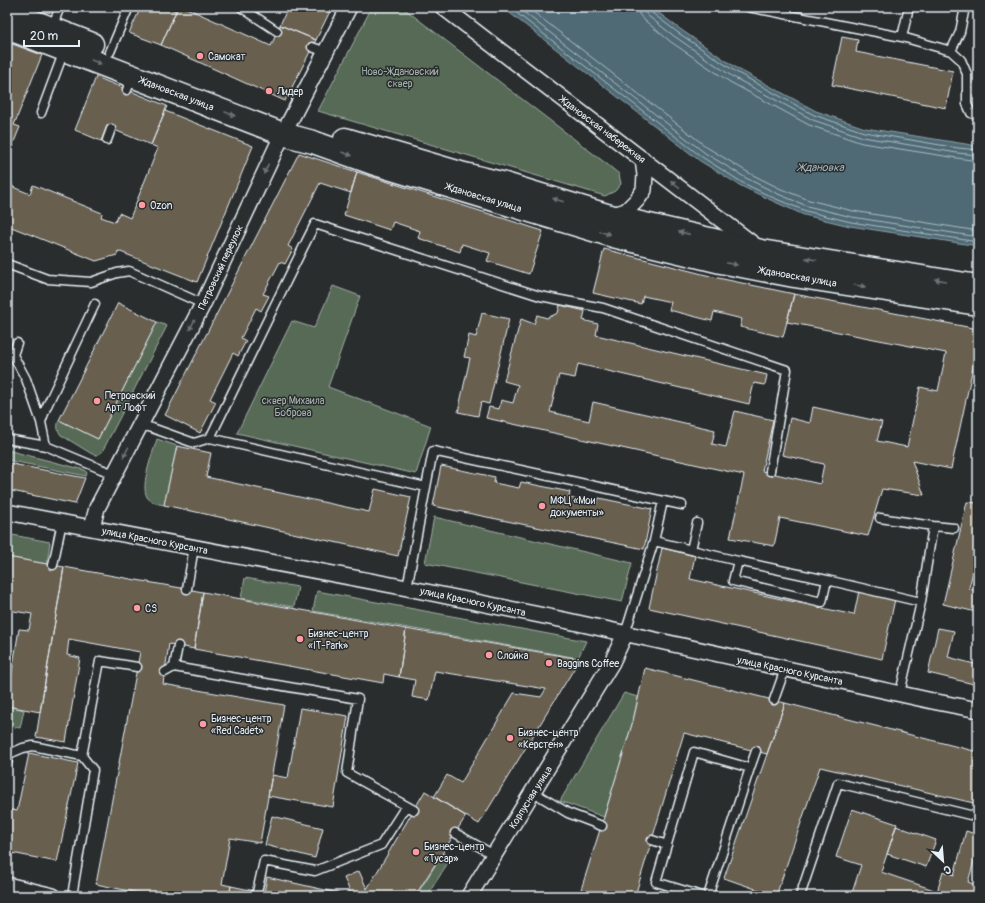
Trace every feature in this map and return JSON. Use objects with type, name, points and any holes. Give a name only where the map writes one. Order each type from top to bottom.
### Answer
[{"type":"main road","name":"Ждановская улица","points":[[7,11],[110,52],[287,128],[313,142],[380,165],[620,237],[721,262],[794,276],[978,304]]},
{"type":"main road","name":"Ждановская улица","points":[[7,28],[64,50],[129,83],[287,128],[505,184],[610,216],[762,251],[978,286]]},
{"type":"street","name":"Петровский переулок","points":[[92,527],[97,508],[203,304],[287,128],[319,49],[349,7]]},
{"type":"street","name":"Ждановская набережная","points":[[443,7],[762,251]]},
{"type":"street","points":[[610,216],[626,211],[644,190],[645,175],[643,159]]},
{"type":"street","name":"улица Красного Курсанта","points":[[7,512],[407,588],[978,710]]},
{"type":"street","name":"Корпусная улица","points":[[469,896],[612,662],[625,634]]},
{"type":"street","name":"улица Красного Курсанта","points":[[937,702],[978,720]]},
{"type":"street","points":[[7,885],[53,896]]},
{"type":"lane","points":[[52,28],[60,7]]},
{"type":"lane","points":[[110,52],[129,7]]},
{"type":"lane","points":[[748,7],[902,37],[951,51],[961,60],[967,74],[968,104],[971,113],[978,116]]},
{"type":"lane","points":[[902,37],[909,7]]},
{"type":"lane","points":[[951,51],[960,32],[965,7]]},
{"type":"lane","points":[[242,8],[278,31]]},
{"type":"lane","points":[[41,113],[64,50]]},
{"type":"lane","points":[[107,140],[111,129]]},
{"type":"lane","points":[[210,438],[253,352],[288,276],[315,224],[540,296],[603,308],[788,370],[770,471]]},
{"type":"lane","points":[[7,264],[47,279],[91,282],[117,273],[129,271],[203,304]]},
{"type":"lane","points":[[41,422],[46,408],[95,304]]},
{"type":"lane","points":[[17,343],[13,354],[26,379],[41,422],[46,446]]},
{"type":"lane","points":[[140,425],[194,443],[210,438],[426,487]]},
{"type":"lane","points":[[7,439],[46,446],[115,474]]},
{"type":"lane","points":[[407,588],[433,450],[682,505]]},
{"type":"lane","points":[[625,634],[654,541],[663,501]]},
{"type":"lane","points":[[880,518],[954,528]]},
{"type":"lane","points":[[53,566],[62,522]]},
{"type":"lane","points":[[691,550],[697,523]]},
{"type":"lane","points":[[900,693],[921,602],[933,526]]},
{"type":"lane","points":[[654,541],[921,602]]},
{"type":"lane","points":[[187,589],[194,547]]},
{"type":"lane","points":[[738,561],[733,581],[822,602],[827,580]]},
{"type":"lane","points":[[174,667],[178,646]]},
{"type":"lane","points":[[82,756],[100,660],[137,667]]},
{"type":"lane","points":[[165,672],[174,667],[358,699],[347,773],[414,810]]},
{"type":"lane","points":[[774,700],[785,669]]},
{"type":"lane","points":[[7,764],[9,754],[23,748],[33,746],[82,756],[93,770],[72,896]]},
{"type":"lane","points":[[708,896],[756,751]]},
{"type":"lane","points":[[702,896],[656,882],[694,752],[750,768]]},
{"type":"lane","points":[[800,896],[838,783],[978,817]]},
{"type":"lane","points":[[533,792],[568,813],[602,826]]},
{"type":"lane","points":[[257,892],[264,861],[315,871],[382,845],[406,806]]},
{"type":"lane","points":[[455,833],[494,855]]},
{"type":"lane","points":[[652,840],[667,845]]},
{"type":"green space","name":"Ново-Ждановский сквер","points":[[372,7],[402,7],[608,165],[619,174],[621,184],[615,191],[605,196],[318,111]]},
{"type":"green space","name":"сквер Михаила Боброва","points":[[333,286],[360,296],[328,387],[431,426],[416,474],[237,433],[292,321],[314,328]]},
{"type":"green space","points":[[157,322],[167,326],[102,452],[97,455],[92,454],[61,435],[58,428],[59,420],[98,439]]},
{"type":"green space","points":[[157,439],[177,446],[164,505],[151,501],[147,497],[145,491],[148,468]]},
{"type":"green space","points":[[7,450],[85,470],[87,473],[86,476],[7,460]]},
{"type":"green space","points":[[434,517],[632,563],[622,602],[425,563]]},
{"type":"green space","points":[[7,534],[50,542],[47,564],[7,557]]},
{"type":"green space","points":[[245,578],[298,587],[294,607],[241,598]]},
{"type":"green space","points":[[317,591],[586,641],[578,658],[313,611]]},
{"type":"green space","points":[[624,693],[638,697],[633,721],[604,817],[560,801]]},
{"type":"green space","points":[[7,706],[24,710],[20,728],[7,725]]},
{"type":"green space","points":[[443,853],[451,858],[427,896],[416,896]]},
{"type":"water","name":"Ждановка","points":[[502,7],[651,7],[738,69],[816,111],[865,128],[978,146],[978,246],[850,226],[804,215],[741,186],[700,161]]},
{"type":"building","points":[[141,7],[167,7],[176,11],[161,45],[129,33]]},
{"type":"building","points":[[178,7],[184,7],[271,46],[280,25],[316,40],[285,101],[161,45]]},
{"type":"building","points":[[288,7],[332,7],[316,40],[280,25]]},
{"type":"building","points":[[842,37],[858,40],[856,52],[953,71],[946,108],[832,85]]},
{"type":"building","points":[[7,42],[42,55],[14,125],[20,127],[7,159]]},
{"type":"building","points":[[96,77],[167,106],[151,145],[107,127],[101,141],[75,130]]},
{"type":"building","points":[[165,111],[253,146],[197,282],[118,251],[117,255],[96,261],[9,226],[7,230],[7,171],[13,187],[30,194],[33,185],[102,213],[101,217],[115,222],[119,213],[130,218],[158,148],[151,145]]},
{"type":"building","points":[[299,153],[357,172],[351,193],[320,183],[288,246],[293,249],[285,264],[280,262],[263,294],[269,296],[261,311],[256,308],[241,338],[246,341],[238,356],[233,353],[210,399],[216,402],[200,433],[165,415]]},
{"type":"building","points":[[357,172],[543,231],[529,274],[487,261],[490,253],[462,244],[460,252],[418,238],[420,231],[393,222],[390,230],[344,215]]},
{"type":"building","points":[[604,249],[718,278],[794,294],[783,337],[740,327],[742,319],[714,312],[712,321],[669,310],[671,302],[643,296],[641,304],[593,293]]},
{"type":"building","points":[[794,294],[978,329],[978,344],[951,469],[912,461],[924,495],[882,489],[868,536],[780,518],[774,546],[730,538],[744,475],[486,418],[489,407],[499,409],[501,400],[513,403],[518,385],[504,381],[521,319],[534,324],[537,315],[547,318],[558,313],[560,305],[585,311],[583,320],[598,324],[596,335],[767,375],[765,385],[754,383],[749,404],[578,364],[575,378],[559,375],[550,412],[589,421],[593,402],[715,430],[712,444],[726,447],[735,411],[773,420],[762,471],[820,484],[824,464],[782,455],[790,418],[810,423],[813,407],[882,422],[877,441],[907,447],[920,387],[938,391],[946,353],[787,322]]},
{"type":"building","points":[[118,303],[157,322],[98,439],[59,420]]},
{"type":"building","points":[[482,313],[509,319],[489,404],[481,402],[478,416],[458,412],[470,358],[464,357],[469,335],[476,337]]},
{"type":"building","points":[[177,446],[211,453],[206,477],[369,512],[375,489],[411,497],[398,556],[164,505]]},
{"type":"building","points":[[7,463],[85,478],[75,504],[7,490]]},
{"type":"building","points":[[441,466],[495,477],[494,483],[519,488],[521,482],[570,492],[569,498],[597,504],[599,498],[652,509],[644,549],[433,506]]},
{"type":"building","points":[[967,502],[978,503],[978,551],[969,588],[978,592],[978,605],[976,612],[943,604]]},
{"type":"building","points":[[662,548],[695,556],[690,579],[854,615],[859,591],[895,599],[882,659],[649,608]]},
{"type":"building","points":[[7,557],[64,567],[40,712],[7,706],[19,629],[29,630],[32,614],[7,610]]},
{"type":"building","name":"Бизнес-центр «Red Cadet»","points":[[64,567],[203,592],[194,649],[169,644],[163,684],[284,705],[260,843],[230,838],[222,884],[231,886],[229,896],[153,896],[96,884],[140,652],[69,639],[67,655],[80,658],[66,742],[36,737]]},
{"type":"building","name":"Бизнес-центр «IT-Park»","points":[[203,592],[406,629],[399,677],[384,674],[383,683],[194,649]]},
{"type":"building","points":[[938,628],[954,631],[948,657],[978,665],[978,685],[928,673]]},
{"type":"building","name":"Бизнес-центр «Керстен»","points":[[406,629],[580,659],[479,824],[434,797],[447,775],[461,783],[514,693],[541,697],[546,689],[435,671],[429,700],[412,697],[415,680],[399,677]]},
{"type":"building","points":[[645,668],[785,703],[767,754],[684,733],[635,896],[579,896],[633,721]]},
{"type":"building","points":[[785,703],[978,752],[978,804],[820,767],[776,896],[724,878]]},
{"type":"building","points":[[300,708],[348,716],[333,807],[268,796],[272,775],[288,778]]},
{"type":"building","points":[[29,753],[78,763],[57,862],[7,852],[7,809],[17,811]]},
{"type":"building","name":"Бизнес-центр «Тусар»","points":[[425,791],[466,816],[415,896],[352,896],[344,878],[359,871],[367,889]]},
{"type":"building","points":[[852,809],[897,824],[881,872],[937,891],[936,896],[851,896],[861,865],[836,857]]},
{"type":"building","points":[[272,816],[323,828],[315,858],[265,845]]},
{"type":"building","points":[[896,826],[936,840],[926,867],[887,854]]},
{"type":"building","points":[[966,831],[978,835],[978,848],[968,882],[976,885],[973,896],[936,896],[943,871],[954,875]]},
{"type":"building","points":[[267,877],[352,896],[229,896],[231,886],[264,893]]},
{"type":"place","name":"Самокат","points":[[200,56]]},
{"type":"place","name":"Лидер","points":[[269,91]]},
{"type":"place","name":"Ozon","points":[[142,205]]},
{"type":"place","name":"Петровский Арт Лофт","points":[[97,401]]},
{"type":"place","name":"МФЦ «Мои документы»","points":[[542,506]]},
{"type":"place","name":"CS","points":[[137,608]]},
{"type":"place","name":"Бизнес-центр «IT-Park»","points":[[300,639]]},
{"type":"place","name":"Слойка","points":[[489,655]]},
{"type":"place","name":"Baggins Coffee","points":[[549,663]]},
{"type":"place","name":"Бизнес-центр «Red Cadet»","points":[[203,724]]},
{"type":"place","name":"Бизнес-центр «Керстен»","points":[[510,738]]},
{"type":"place","name":"Бизнес-центр «Тусар»","points":[[416,852]]}]
